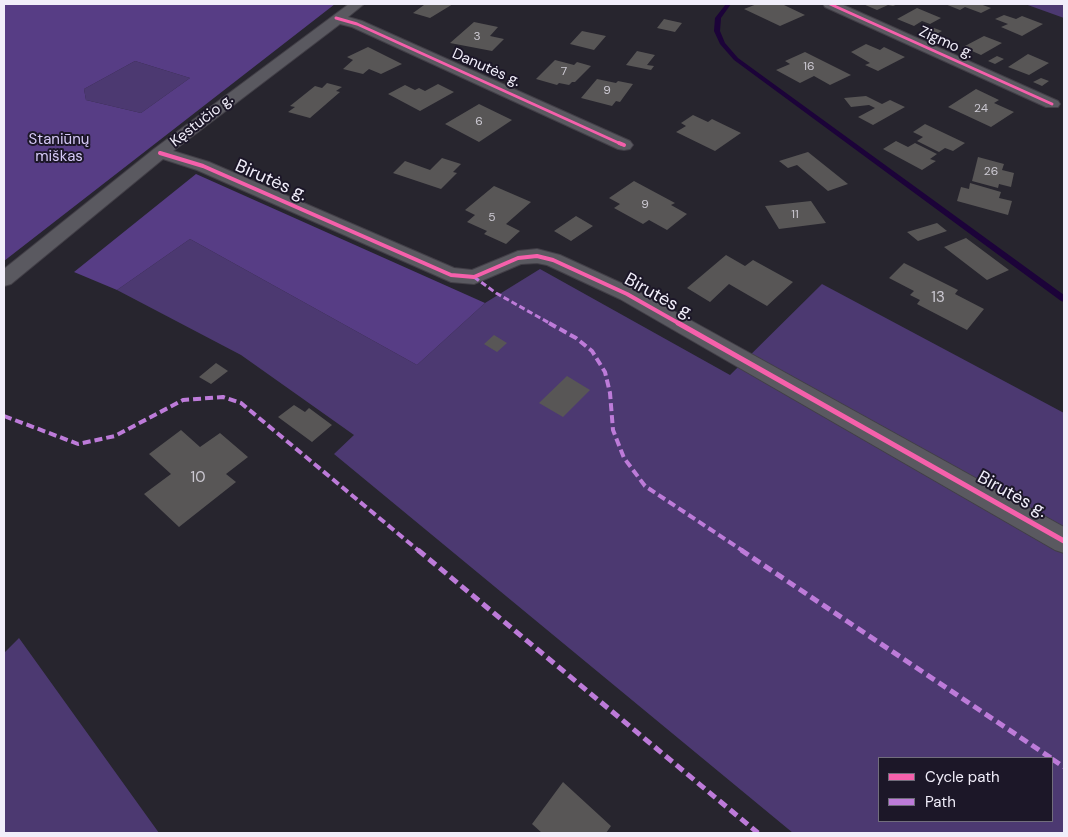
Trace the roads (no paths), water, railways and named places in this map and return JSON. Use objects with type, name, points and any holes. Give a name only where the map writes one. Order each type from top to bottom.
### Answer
[{"type":"street","name":"Kęstučio g.","points":[[4,279],[160,153],[336,18],[357,4]]},
{"type":"street","name":"Zigmo g.","points":[[830,4],[1052,104]]},
{"type":"street","name":"Danutės g.","points":[[336,18],[357,24],[624,145]]},
{"type":"street","name":"Birutės g.","points":[[160,153],[203,166],[451,275],[474,278],[518,258],[537,256],[554,260],[628,294],[1064,541]]},
{"type":"waterway","points":[[728,4],[718,18],[717,31],[723,44],[736,59],[1064,299]]},
{"type":"park label","name":"Staniūnų miškas","points":[[59,148]]}]
